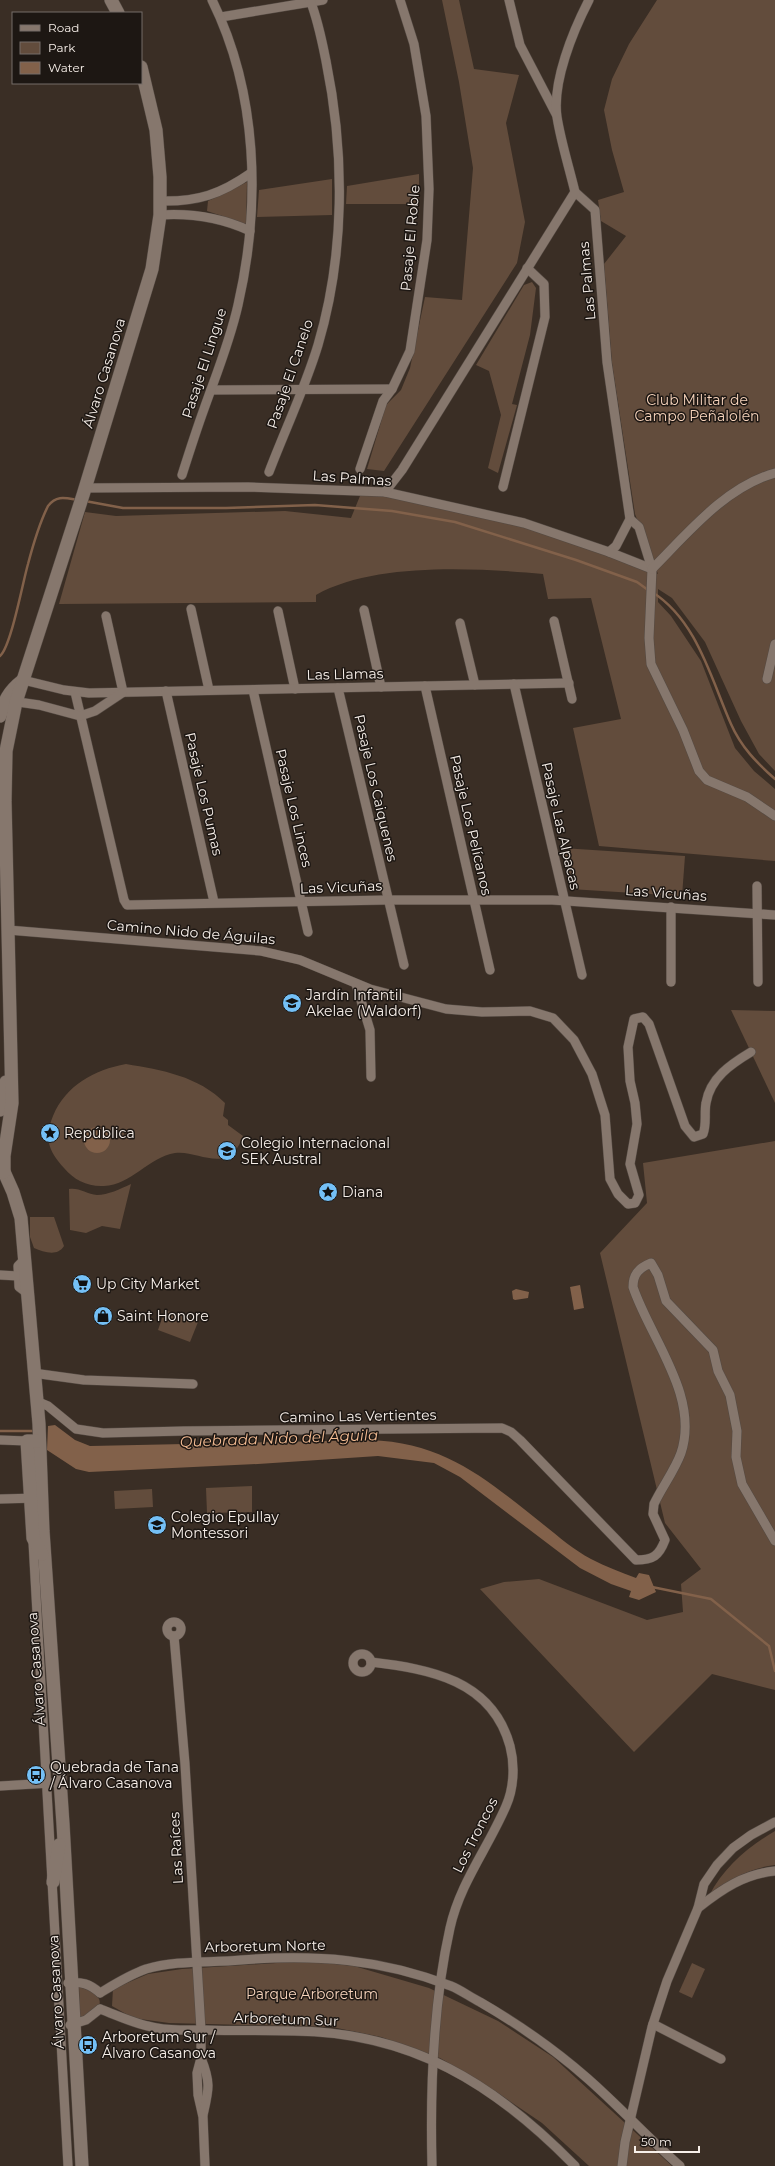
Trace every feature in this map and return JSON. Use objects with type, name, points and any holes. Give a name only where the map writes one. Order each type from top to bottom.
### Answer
[{"type":"street","points":[[111,0],[117,12]]},
{"type":"street","name":"Pasaje El Lingue","points":[[182,475],[226,350],[238,306],[250,231],[252,173],[246,106],[239,71],[220,17],[212,0]]},
{"type":"street","points":[[220,17],[323,0]]},
{"type":"street","name":"Pasaje El Roble","points":[[360,469],[380,407],[392,389],[410,351],[424,265],[429,189],[428,140],[422,86],[414,44],[400,0]]},
{"type":"street","points":[[385,492],[402,470],[575,192],[557,116],[520,45],[509,0]]},
{"type":"street","points":[[557,116],[558,81],[579,19],[589,0]]},
{"type":"street","name":"Pasaje El Canelo","points":[[269,472],[318,345],[329,297],[336,247],[339,197],[338,149],[333,101],[320,31],[310,1]]},
{"type":"street","name":"Álvaro Casanova","points":[[0,716],[10,701],[15,686],[23,680],[83,497],[152,270],[160,215],[159,155],[156,130],[142,71]]},
{"type":"street","points":[[160,201],[180,202],[203,198],[220,192],[252,173]]},
{"type":"street","name":"Las Palmas","points":[[575,192],[595,210],[606,362],[630,519],[639,527],[652,569]]},
{"type":"street","points":[[160,215],[186,214],[216,218],[250,231]]},
{"type":"street","points":[[503,487],[545,317],[544,284],[527,268]]},
{"type":"street","points":[[211,390],[392,389]]},
{"type":"street","points":[[775,473],[746,486],[713,508],[652,569],[650,604],[651,664],[683,730],[699,771],[707,780],[747,797],[775,816]]},
{"type":"street","name":"Las Palmas","points":[[83,497],[248,487],[385,492],[524,523],[609,552],[652,569]]},
{"type":"street","points":[[609,552],[618,541],[630,519]]},
{"type":"street","points":[[191,609],[209,690]]},
{"type":"street","points":[[364,610],[381,687]]},
{"type":"street","points":[[278,611],[295,689]]},
{"type":"street","points":[[10,701],[39,705],[80,716],[94,711],[123,692],[106,616]]},
{"type":"street","points":[[554,620],[572,699]]},
{"type":"street","points":[[460,623],[475,685]]},
{"type":"street","points":[[767,679],[775,644]]},
{"type":"street","name":"Las Llamas","points":[[23,680],[76,692],[253,690],[569,683]]},
{"type":"street","name":"Pasaje Las Alpacas","points":[[514,684],[582,975]]},
{"type":"street","name":"Pasaje Los Pelícanos","points":[[425,686],[490,970]]},
{"type":"street","name":"Pasaje Los Caiquenes","points":[[338,688],[387,900],[404,965]]},
{"type":"street","name":"Pasaje Los Linces","points":[[253,690],[308,932]]},
{"type":"street","name":"Pasaje Los Pumas","points":[[166,691],[214,902]]},
{"type":"street","name":"Las Vicuñas","points":[[76,692],[80,716],[124,902],[130,905],[214,902],[302,903],[473,899],[564,900],[775,915]]},
{"type":"street","name":"Álvaro Casanova","points":[[10,701],[10,727],[4,777],[4,918],[12,1103],[4,1131],[4,1156],[2,1167],[13,1192],[21,1218],[36,1401],[36,1498],[33,1538],[68,2166]]},
{"type":"street","points":[[757,886],[758,982]]},
{"type":"street","points":[[671,907],[671,982]]},
{"type":"street","name":"Camino Nido de Águilas","points":[[4,918],[261,951],[306,962],[356,984],[446,1009],[482,1012],[537,1012],[558,1022],[574,1040],[592,1074],[605,1114],[610,1179],[618,1194],[628,1204],[635,1203],[639,1195],[630,1164],[637,1124],[628,1057],[630,1035],[634,1019],[643,1017],[649,1024],[685,1126],[694,1137],[703,1134],[705,1104],[712,1085],[726,1069],[751,1052]]},
{"type":"street","points":[[356,984],[357,993],[370,1030],[370,1077]]},
{"type":"street","name":"Álvaro Casanova","points":[[0,1110],[11,1057]]},
{"type":"street","points":[[25,1259],[18,1266],[18,1276],[19,1287],[27,1293]]},
{"type":"street","name":"Camino Las Vertientes","points":[[36,1401],[48,1406],[76,1429],[104,1433],[502,1428],[511,1432],[520,1440],[636,1560],[648,1560],[660,1552],[665,1540],[653,1514],[654,1504],[681,1452],[685,1414],[674,1378],[633,1287],[633,1277],[641,1267],[651,1263],[658,1275],[666,1301],[713,1350],[718,1371],[730,1395],[737,1431],[736,1457],[742,1484],[775,1541]]},
{"type":"street","points":[[0,1275],[18,1276]]},
{"type":"street","points":[[33,1373],[84,1380],[193,1384]]},
{"type":"street","points":[[0,1440],[36,1435]]},
{"type":"street","points":[[0,1499],[36,1498]]},
{"type":"street","name":"Álvaro Casanova","points":[[36,1498],[44,1558],[72,1982],[82,2166]]},
{"type":"street","points":[[33,1538],[44,1558]]},
{"type":"street","name":"Las Raíces","points":[[174,1636],[185,1764],[201,2030],[201,2058],[209,2077],[208,2093],[203,2118],[205,2166]]},
{"type":"street","name":"Los Troncos","points":[[371,1662],[407,1666],[442,1676],[470,1689],[486,1703],[496,1715],[504,1729],[511,1751],[513,1773],[510,1796],[463,1887],[450,1928],[440,1983],[434,2060],[431,2109],[432,2166]]},
{"type":"street","points":[[0,1786],[59,1782]]},
{"type":"street","points":[[622,2166],[630,2119],[653,2024],[667,1981],[698,1908],[704,1884],[717,1865],[732,1848],[751,1835],[775,1822]]},
{"type":"street","points":[[53,1882],[62,1824]]},
{"type":"street","points":[[698,1908],[717,1893],[739,1880],[775,1871]]},
{"type":"street","name":"Arboretum Norte","points":[[100,1993],[125,1978],[146,1970],[171,1964],[282,1956],[323,1957],[384,1966],[452,1987],[495,2011],[541,2041],[587,2078],[630,2119],[645,2136],[680,2166]]},
{"type":"street","points":[[58,1984],[72,1982],[89,1985],[100,1993],[100,2009],[86,2020],[61,2027]]},
{"type":"street","name":"Arboretum Sur","points":[[100,2009],[132,2022],[157,2028],[330,2033],[384,2043],[434,2060],[473,2082],[509,2107],[544,2136],[575,2166]]},
{"type":"street","points":[[653,2024],[721,2059]]},
{"type":"green space","points":[[442,0],[459,0],[474,69],[519,75],[506,123],[525,222],[517,263],[384,471],[367,469],[386,405],[401,390],[410,368],[425,297],[462,300],[473,168],[459,82]]},
{"type":"green space","name":"Club Militar de Campo Peñalolén","points":[[657,0],[775,0],[775,771],[759,754],[741,721],[705,642],[672,598],[658,589],[658,602],[671,616],[701,661],[735,748],[754,771],[775,789],[775,861],[599,846],[573,728],[621,719],[591,598],[548,599],[543,574],[457,569],[396,572],[340,584],[316,595],[316,602],[59,604],[85,512],[116,516],[285,511],[351,518],[362,491],[522,525],[604,551],[658,574],[635,514],[612,363],[604,264],[626,236],[601,221],[598,200],[624,192],[612,150],[604,110],[612,79],[629,44]]},
{"type":"green space","points":[[419,174],[419,204],[346,204],[347,186]]},
{"type":"green space","points":[[332,179],[332,215],[257,217],[259,190]]},
{"type":"green space","points":[[247,182],[246,224],[207,211],[208,201]]},
{"type":"green space","points":[[532,282],[536,288],[530,335],[512,404],[517,405],[498,473],[488,468],[501,415],[489,371],[476,365],[524,285]]},
{"type":"green space","points":[[562,848],[685,856],[682,896],[570,889]]},
{"type":"green space","points":[[731,1010],[775,1011],[775,1103]]},
{"type":"green space","points":[[126,1064],[166,1072],[191,1080],[214,1094],[225,1103],[223,1116],[228,1120],[228,1125],[243,1136],[234,1152],[228,1157],[213,1159],[190,1154],[175,1153],[157,1160],[123,1181],[104,1186],[87,1184],[72,1176],[59,1162],[49,1144],[48,1137],[53,1116],[65,1096],[82,1081],[103,1070]]},
{"type":"green space","points":[[775,1141],[775,1690],[712,1674],[634,1752],[480,1589],[504,1582],[539,1579],[647,1620],[683,1612],[681,1584],[701,1569],[665,1523],[600,1253],[647,1203],[643,1163]]},
{"type":"green space","points":[[131,1184],[120,1229],[102,1226],[86,1233],[70,1230],[69,1189],[76,1189],[101,1195]]},
{"type":"green space","points":[[30,1217],[54,1217],[64,1246],[58,1252],[50,1253],[34,1248],[30,1237]]},
{"type":"green space","points":[[165,1310],[198,1322],[190,1342],[158,1330]]},
{"type":"green space","points":[[252,1486],[252,1512],[207,1513],[206,1488]]},
{"type":"green space","points":[[152,1489],[153,1507],[115,1509],[114,1491]]},
{"type":"green space","points":[[775,1831],[775,1865],[766,1866],[740,1875],[724,1884],[709,1896],[729,1867],[746,1851]]},
{"type":"green space","name":"Parque Arboretum","points":[[307,1961],[354,1966],[429,1988],[498,2021],[553,2057],[672,2166],[589,2166],[542,2123],[492,2089],[440,2058],[381,2037],[332,2027],[169,2023],[133,2018],[112,2006],[113,1989],[148,1974],[182,1969]]},
{"type":"green space","points":[[692,1963],[705,1969],[692,1998],[679,1992]]},
{"type":"green space","points":[[79,1987],[94,1994],[100,2002],[99,2006],[95,2010],[80,2017]]},
{"type":"water","points":[[97,1127],[106,1131],[110,1140],[106,1149],[97,1153],[88,1149],[84,1140],[88,1131]]},
{"type":"water","points":[[580,1285],[584,1308],[574,1310],[570,1287]]},
{"type":"water","points":[[516,1289],[529,1292],[528,1298],[513,1299],[512,1291]]},
{"type":"water","points":[[55,1425],[75,1440],[90,1446],[370,1440],[422,1448],[444,1456],[484,1479],[579,1552],[591,1559],[636,1578],[639,1573],[649,1575],[656,1592],[639,1600],[629,1597],[631,1591],[611,1584],[580,1568],[460,1477],[434,1463],[378,1456],[258,1464],[89,1472],[76,1469],[47,1450],[48,1426]]},
{"type":"waterway","points":[[0,656],[8,640],[34,542],[48,506],[55,500],[62,498],[78,500]]},
{"type":"waterway","points":[[85,501],[123,508],[226,508],[315,505],[392,511],[455,522],[576,560],[637,582],[648,590]]},
{"type":"waterway","points":[[652,592],[681,618],[701,652],[735,732],[750,754],[775,779]]},
{"type":"waterway","name":"Quebrada Nido del Águila","points":[[0,1431],[35,1431]]},
{"type":"waterway","name":"Quebrada Nido del Águila","points":[[652,1587],[711,1599],[769,1646],[775,1671]]},
{"type":"place","name":"Jardín Infantil Akelae (Waldorf)","points":[[292,1003]]},
{"type":"place","name":"República","points":[[50,1133]]},
{"type":"place","name":"Colegio Internacional SEK Austral","points":[[227,1151]]},
{"type":"place","name":"Diana","points":[[328,1192]]},
{"type":"place","name":"Up City Market","points":[[82,1284]]},
{"type":"place","name":"Saint Honore","points":[[103,1316]]},
{"type":"place","name":"Colegio Epullay Montessori","points":[[157,1525]]},
{"type":"place","name":"Quebrada de Tana / Álvaro Casanova","points":[[36,1775]]},
{"type":"place","name":"Arboretum Sur / Álvaro Casanova","points":[[88,2045]]}]
